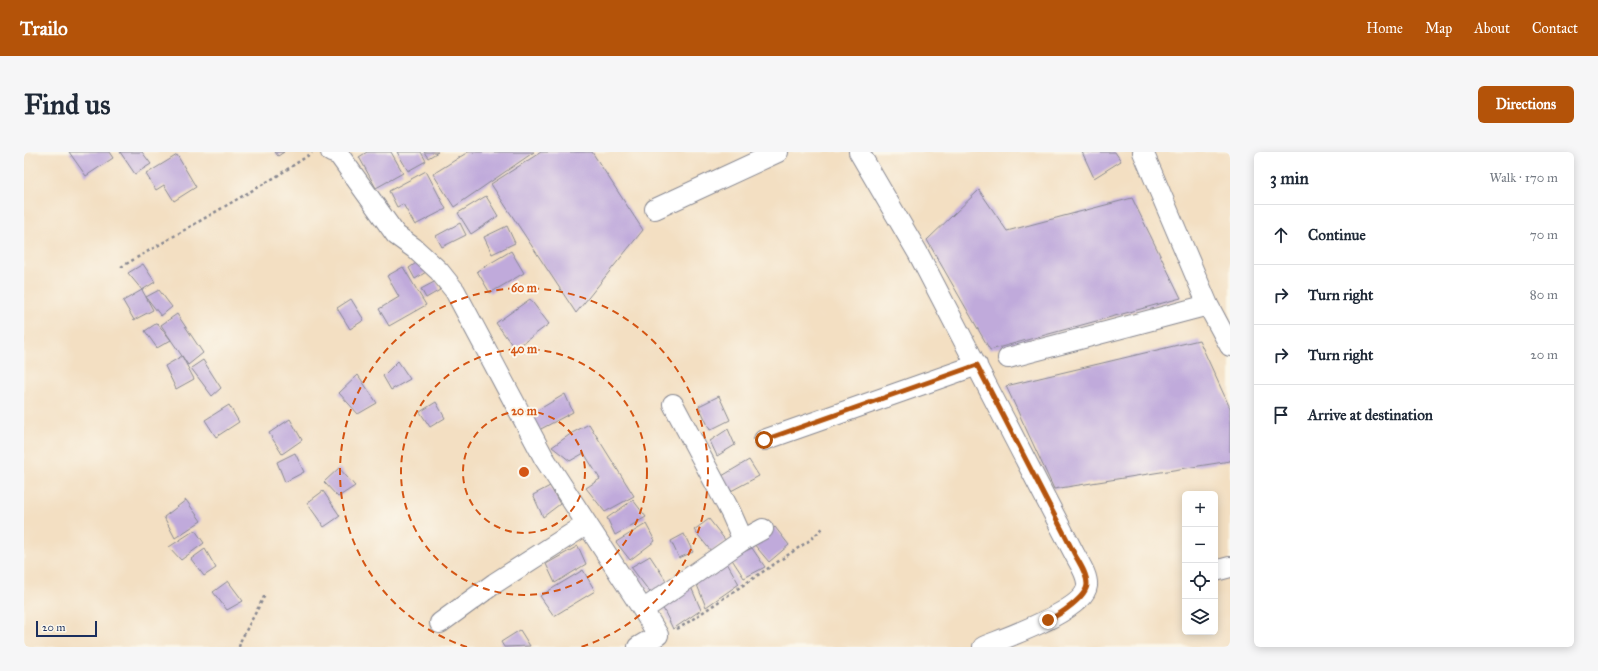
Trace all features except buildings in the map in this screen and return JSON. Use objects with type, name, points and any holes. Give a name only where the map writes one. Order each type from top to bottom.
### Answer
[{"type":"street","points":[[331,152],[339,155],[396,235],[414,248],[434,266],[455,291],[544,458],[658,635],[638,647]]},
{"type":"street","points":[[655,208],[778,152]]},
{"type":"street","points":[[859,152],[918,253],[1083,571],[1087,584],[1082,595],[1055,617],[983,647]]},
{"type":"street","points":[[1143,152],[1208,305],[1230,346]]},
{"type":"street","points":[[1008,358],[1208,305]]},
{"type":"street","points":[[764,440],[977,365]]},
{"type":"street","points":[[673,404],[731,512],[743,540]]},
{"type":"street","points":[[440,623],[495,583],[587,524]]},
{"type":"street","points":[[643,610],[743,540],[763,529]]},
{"type":"street","points":[[1218,570],[1230,567]]},
{"type":"path","points":[[121,267],[277,176],[314,152]]},
{"type":"path","points":[[658,635],[681,627],[810,540],[823,528]]},
{"type":"path","points":[[239,647],[241,640],[265,595]]},
{"type":"route","points":[[764,440],[977,365],[1075,555],[1087,582],[1087,587],[1084,593],[1076,601],[1055,617],[1048,620]]}]
